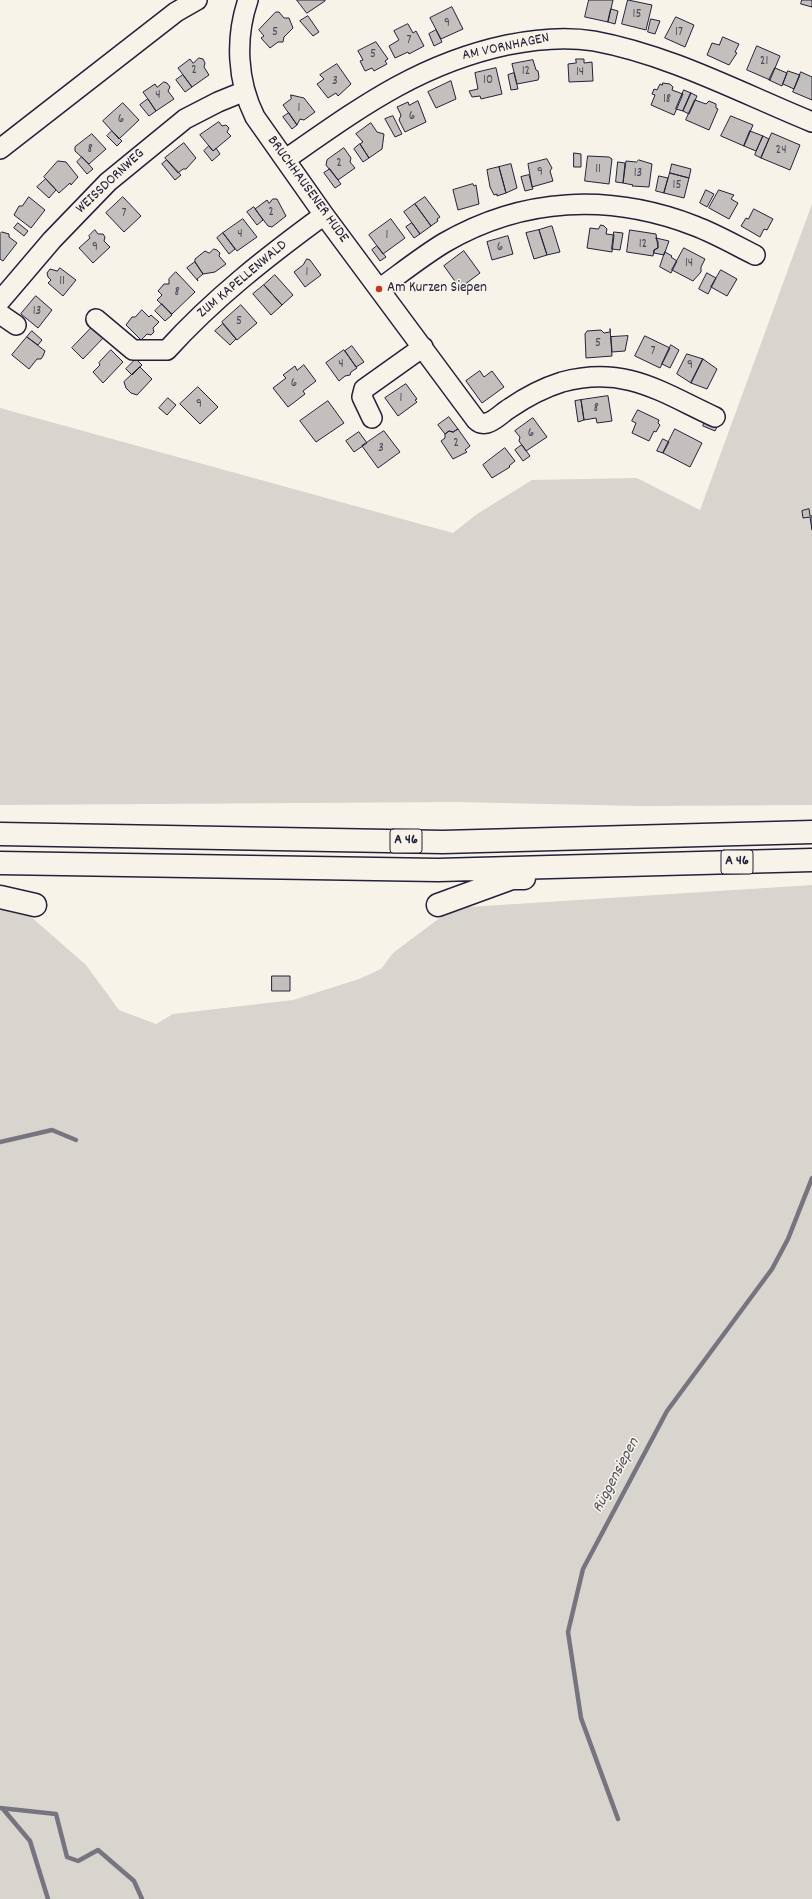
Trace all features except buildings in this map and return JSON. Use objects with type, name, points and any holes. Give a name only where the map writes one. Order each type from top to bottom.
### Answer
[{"type":"highway","name":"A 46","points":[[0,834],[443,842],[812,832]]},
{"type":"highway","name":"A 46","points":[[0,863],[438,870],[812,860]]},
{"type":"highway","points":[[438,905],[512,878],[627,874],[663,864]]},
{"type":"highway","points":[[0,897],[35,905]]},
{"type":"street","points":[[0,149],[176,12],[197,0]]},
{"type":"street","name":"BRUCHHAUSENER HUDE","points":[[248,0],[242,21],[240,40],[241,65],[245,91],[255,116],[324,215],[479,423],[488,423],[519,401],[548,386],[574,379],[597,378],[636,380],[715,417]]},
{"type":"street","name":"AM VORNHAGEN","points":[[286,159],[363,105],[419,74],[465,56],[509,45],[551,38],[594,41],[639,52],[717,81],[812,122]]},
{"type":"street","name":"WEISSDORNWEG","points":[[0,302],[29,266],[69,222],[120,172],[185,119],[218,102],[245,91]]},
{"type":"street","points":[[379,289],[443,244],[487,222],[532,209],[569,204],[607,204],[648,211],[696,227],[755,255]]},
{"type":"street","name":"ZUM KAPELLENWALD","points":[[96,319],[128,348],[138,350],[167,350],[223,293],[260,262],[324,215]]},
{"type":"street","points":[[0,314],[16,325]]},
{"type":"street","points":[[372,418],[362,397],[364,389],[428,353]]},
{"type":"shaded area","points":[[812,204],[812,805],[641,806],[455,802],[0,805],[0,408],[453,533],[477,514],[532,480],[637,478],[700,510]]},
{"type":"shaded area","points":[[812,885],[812,1899],[0,1899],[0,907],[29,915],[86,965],[119,1010],[156,1024],[173,1014],[293,1000],[359,979],[381,969],[393,953],[453,908]]},
{"type":"waterway","points":[[0,1142],[52,1130],[76,1140]]},
{"type":"waterway","name":"Rüggensiepen","points":[[618,1819],[581,1718],[568,1632],[583,1569],[667,1411],[772,1269],[788,1239],[812,1178]]},
{"type":"waterway","points":[[0,1808],[56,1814],[67,1857],[78,1861],[98,1850],[134,1881],[142,1899]]},
{"type":"waterway","points":[[3,1809],[30,1841],[48,1899]]},
{"type":"place","name":"Am Kurzen Siepen","points":[[379,289]]}]
